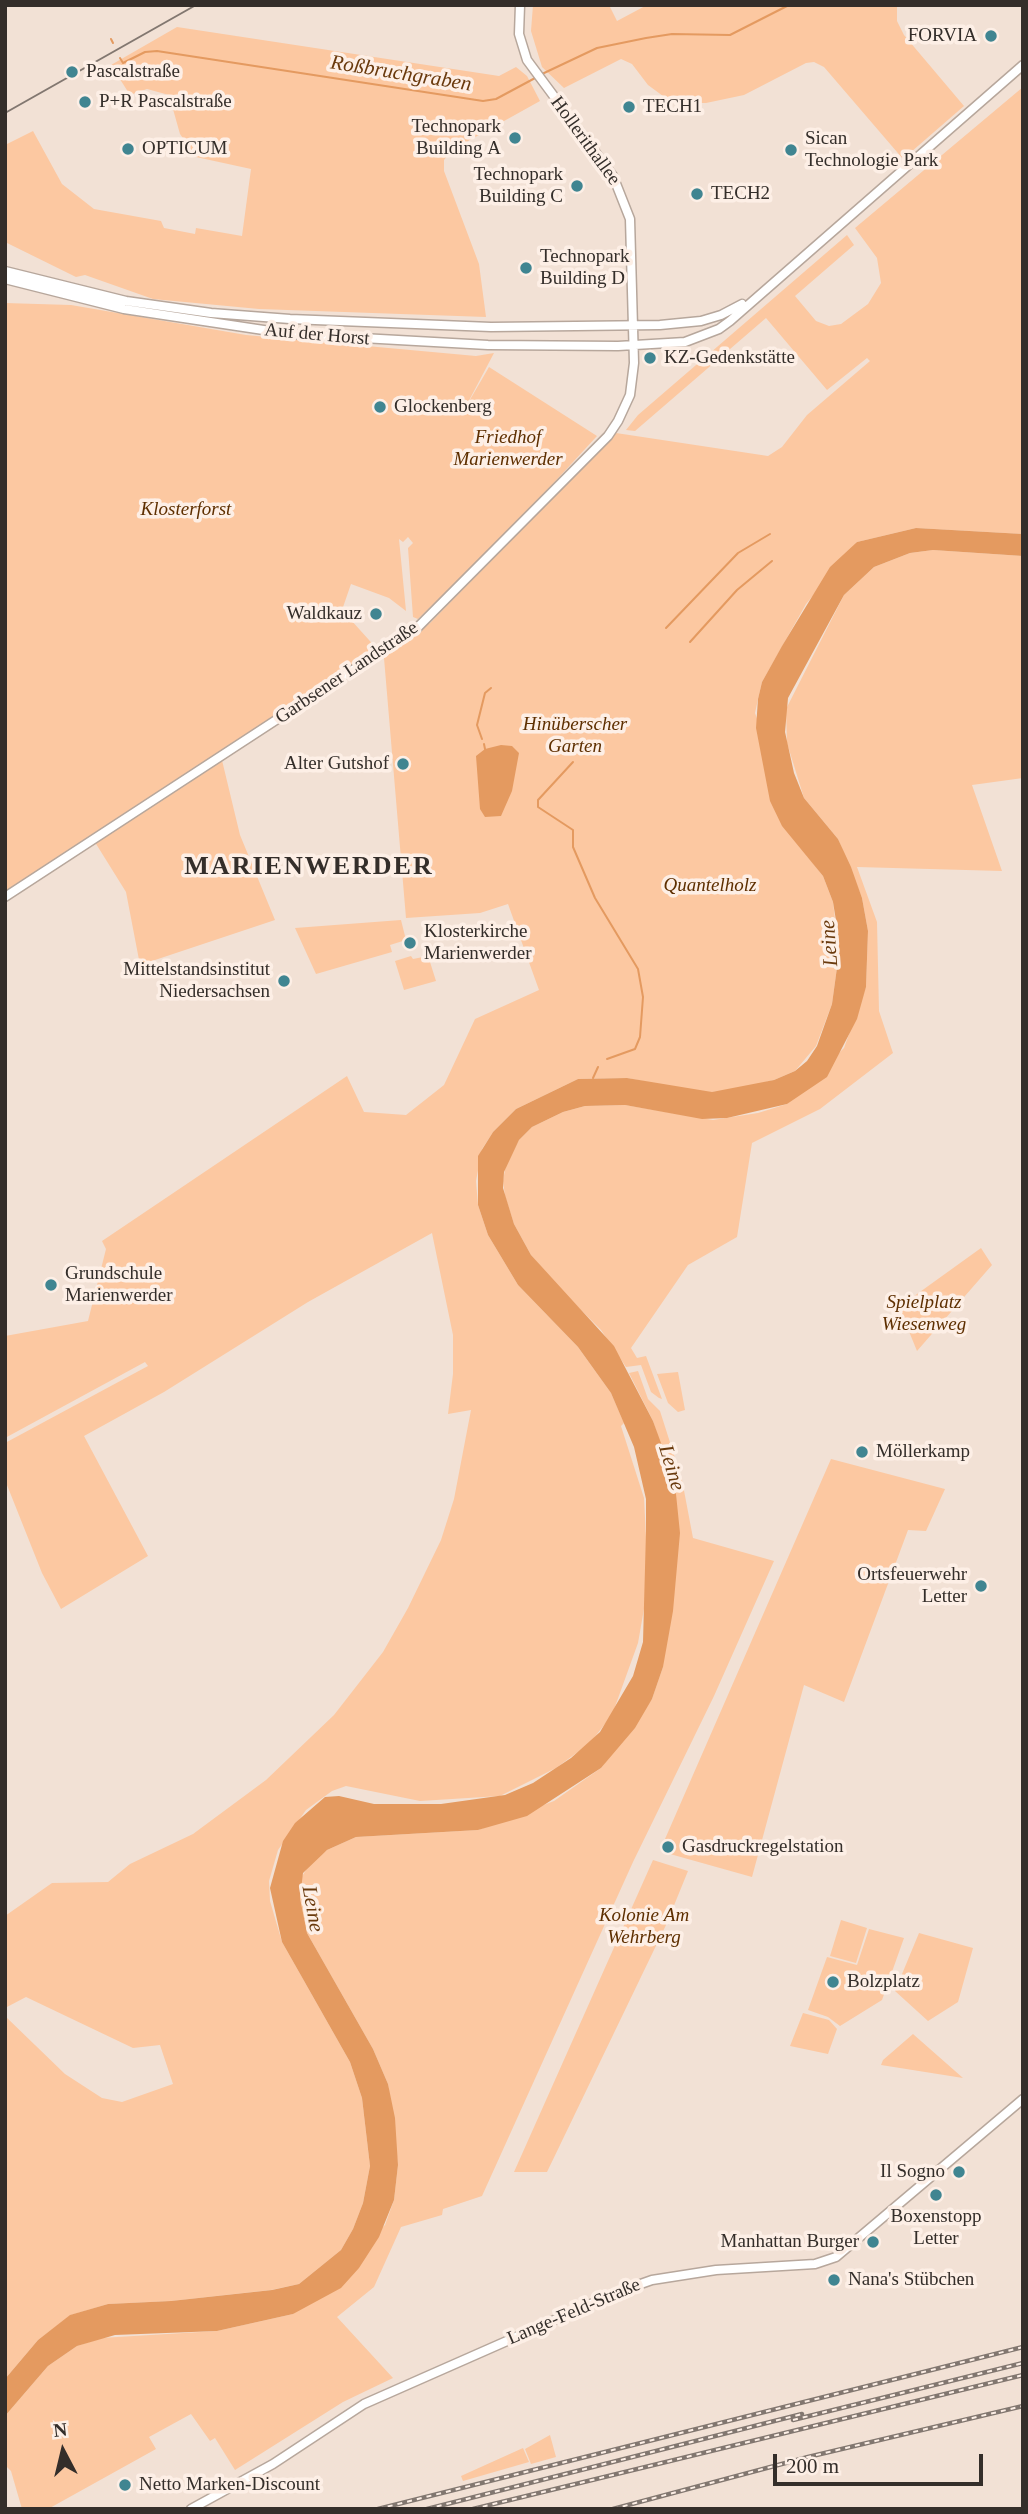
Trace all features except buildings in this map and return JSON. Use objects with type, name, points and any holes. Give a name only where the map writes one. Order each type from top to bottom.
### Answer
[{"type":"street","name":"Hollerithallee","points":[[520,5],[520,40],[538,76],[607,167],[624,197],[633,236],[635,325]]},
{"type":"street","points":[[635,345],[677,344],[706,335],[730,321],[1023,65]]},
{"type":"street","name":"Auf der Horst","points":[[5,271],[126,301],[248,316],[491,327],[635,325]]},
{"type":"street","name":"Auf der Horst","points":[[5,279],[136,311],[290,334],[488,345],[635,345]]},
{"type":"street","points":[[635,325],[701,321],[721,315],[768,286]]},
{"type":"street","name":"Garbsener Landstraße","points":[[5,897],[416,628],[613,430],[629,395],[635,325]]},
{"type":"street","name":"Lange-Feld-Straße","points":[[191,2509],[272,2464],[364,2404],[618,2292],[652,2280],[716,2270],[815,2264],[836,2257],[1023,2099]]},
{"type":"green space","points":[[533,5],[609,5],[617,21],[647,5],[897,5],[897,21],[904,35],[964,106],[903,159],[824,67],[814,62],[806,63],[744,95],[706,103],[685,103],[663,96],[648,85],[632,64],[621,59],[564,88],[542,67],[531,31]]},
{"type":"green space","points":[[177,27],[499,76],[516,67],[527,76],[540,101],[452,150],[444,160],[444,171],[479,264],[486,317],[259,309],[153,299],[85,275],[76,277],[5,242],[5,145],[33,131],[62,184],[94,209],[161,221],[164,228],[195,234],[196,228],[242,236],[251,169],[196,157],[180,134],[169,95],[147,89],[130,95],[111,65]]},
{"type":"green space","points":[[1023,87],[1023,534],[916,528],[857,542],[806,604],[762,682],[758,699],[755,713],[806,854],[823,876],[833,902],[839,953],[832,1004],[816,1046],[795,1071],[774,1080],[733,1090],[703,1093],[627,1078],[578,1079],[516,1109],[493,1132],[482,1149],[476,1181],[478,1205],[488,1235],[518,1285],[578,1347],[611,1393],[624,1423],[621,1426],[644,1498],[648,1576],[645,1603],[638,1643],[612,1715],[590,1743],[556,1768],[500,1796],[420,1801],[346,1786],[332,1791],[306,1810],[278,1850],[269,1881],[270,1901],[282,1942],[350,2062],[362,2098],[370,2166],[363,2203],[353,2229],[341,2250],[299,2284],[271,2290],[171,2301],[108,2304],[71,2315],[38,2340],[5,2379],[5,2016],[65,2074],[102,2098],[122,2102],[173,2084],[160,2045],[133,2048],[26,1997],[5,2008],[5,1916],[52,1883],[108,1882],[130,1864],[193,1834],[266,1780],[334,1715],[383,1652],[441,1540],[454,1499],[471,1410],[448,1414],[453,1374],[453,1335],[432,1233],[308,1302],[164,1392],[84,1436],[148,1556],[61,1609],[42,1573],[5,1480],[5,1443],[148,1366],[145,1362],[5,1438],[5,1336],[88,1321],[106,1249],[102,1241],[347,1076],[364,1112],[406,1115],[444,1085],[475,1019],[539,990],[508,904],[480,913],[406,918],[384,658],[430,623],[616,433],[768,456],[782,447],[807,415],[870,361],[867,358],[827,390],[766,318],[635,431],[626,430],[638,415],[847,235],[854,245],[795,296],[816,321],[829,326],[841,324],[868,304],[881,283],[877,258],[855,228]]},
{"type":"green space","name":"Klosterforst","points":[[5,303],[71,305],[246,335],[476,356],[494,353],[464,410],[489,367],[597,436],[514,526],[418,619],[413,617],[408,548],[413,543],[408,537],[403,542],[399,539],[406,611],[389,598],[351,584],[342,610],[378,650],[220,752],[240,835],[275,920],[140,965],[126,892],[93,839],[5,894]]},
{"type":"green space","points":[[933,550],[1023,556],[1023,778],[972,785],[1002,871],[857,867],[877,922],[879,1011],[893,1053],[820,1109],[752,1143],[737,1237],[688,1265],[631,1348],[637,1358],[646,1356],[662,1399],[651,1392],[641,1365],[626,1367],[601,1330],[555,1284],[531,1255],[514,1224],[505,1196],[503,1181],[506,1164],[519,1140],[532,1127],[563,1112],[585,1106],[625,1105],[713,1120],[758,1113],[787,1104],[844,1048],[866,987],[868,931],[862,898],[838,839],[804,798],[787,743],[786,709],[844,595],[874,567],[910,553]]},
{"type":"green space","points":[[401,920],[406,940],[390,945],[392,952],[316,974],[295,928]]},
{"type":"green space","points":[[411,956],[413,959],[428,956],[426,961],[430,962],[436,981],[404,990],[395,961]]},
{"type":"green space","name":"Spielplatz Wiesenweg","points":[[981,1248],[992,1265],[917,1351],[899,1307]]},
{"type":"green space","points":[[638,1371],[648,1399],[660,1411],[682,1480],[693,1538],[774,1561],[714,1696],[633,1862],[482,2196],[443,2209],[442,2215],[401,2227],[374,2287],[337,2317],[393,2378],[343,2402],[235,2470],[215,2438],[210,2441],[191,2414],[149,2437],[156,2449],[48,2509],[22,2509],[11,2471],[5,2465],[5,2416],[48,2366],[77,2346],[101,2338],[217,2331],[293,2314],[385,2225],[394,2200],[398,2165],[388,2084],[373,2049],[307,1933],[300,1898],[301,1878],[311,1862],[327,1850],[356,1837],[478,1830],[554,1801],[601,1768],[652,1699],[663,1667],[670,1473],[653,1421],[629,1373]]},
{"type":"green space","points":[[678,1372],[685,1410],[678,1412],[668,1403],[657,1374]]},
{"type":"green space","points":[[831,1459],[945,1489],[926,1531],[908,1530],[844,1702],[804,1685],[752,1877],[670,1854],[675,1843],[665,1839]]},
{"type":"green space","name":"Kolonie Am Wehrberg","points":[[653,1860],[688,1871],[666,1925],[547,2172],[514,2172]]},
{"type":"green space","points":[[841,1920],[867,1928],[856,1963],[830,1956]]},
{"type":"green space","points":[[869,1929],[904,1938],[882,2000],[840,2026],[828,2017],[808,2010],[827,1957],[857,1965]]},
{"type":"green space","points":[[919,1933],[973,1948],[958,2002],[928,2021],[895,1991]]},
{"type":"green space","points":[[803,2013],[829,2020],[837,2029],[828,2054],[790,2046]]},
{"type":"green space","points":[[913,2034],[963,2078],[881,2065],[883,2060]]},
{"type":"green space","points":[[550,2435],[556,2457],[531,2464],[525,2449]]},
{"type":"green space","points":[[523,2448],[529,2462],[463,2481],[461,2476]]},
{"type":"shaded area","points":[[916,528],[1023,534],[1023,556],[933,550],[910,553],[874,567],[844,595],[788,698],[785,732],[794,773],[804,798],[838,839],[862,898],[868,931],[866,987],[857,1019],[827,1077],[787,1104],[727,1118],[702,1119],[625,1105],[585,1106],[563,1112],[532,1127],[519,1140],[504,1172],[503,1188],[514,1224],[531,1255],[614,1346],[653,1421],[665,1454],[676,1494],[680,1533],[673,1611],[663,1667],[652,1699],[635,1728],[601,1768],[527,1816],[478,1830],[356,1837],[327,1850],[303,1873],[300,1898],[307,1933],[373,2049],[388,2084],[395,2118],[398,2165],[394,2200],[379,2237],[359,2268],[341,2288],[293,2314],[217,2331],[115,2335],[77,2346],[48,2366],[5,2416],[5,2379],[38,2340],[70,2315],[108,2304],[171,2301],[272,2290],[299,2284],[341,2250],[353,2229],[363,2203],[370,2166],[362,2098],[350,2062],[282,1942],[270,1888],[283,1841],[295,1823],[325,1797],[339,1796],[374,1804],[441,1804],[505,1795],[533,1783],[571,1758],[600,1732],[633,1676],[643,1642],[646,1531],[646,1499],[634,1447],[611,1393],[578,1347],[518,1285],[488,1235],[478,1205],[478,1156],[493,1132],[516,1109],[578,1079],[627,1078],[712,1092],[774,1080],[795,1071],[807,1061],[817,1046],[832,1004],[839,953],[838,933],[833,902],[823,876],[782,826],[770,801],[756,728],[758,699],[762,682],[830,567],[857,542]]},
{"type":"shaded area","points":[[501,745],[512,746],[519,753],[512,791],[501,816],[485,817],[480,809],[476,756],[485,749]]},
{"type":"waterway","name":"Roßbruchgraben","points":[[542,74],[597,48],[672,34],[730,35],[789,5]]},
{"type":"waterway","name":"Roßbruchgraben","points":[[111,39],[113,43]]},
{"type":"waterway","name":"Roßbruchgraben","points":[[120,58],[123,63],[145,52],[157,51],[483,101],[496,99],[537,77]]},
{"type":"waterway","points":[[666,628],[738,553],[770,534]]},
{"type":"waterway","points":[[690,642],[737,590],[772,561]]},
{"type":"waterway","points":[[482,739],[477,725],[485,693],[491,688]]},
{"type":"waterway","points":[[484,744],[485,749]]},
{"type":"waterway","points":[[573,762],[538,800],[538,807],[573,830],[573,847],[595,898],[638,969],[643,997],[640,1037],[635,1049],[607,1059]]},
{"type":"waterway","points":[[593,1078],[598,1067]]},
{"type":"tram line","points":[[5,113],[196,5]]},
{"type":"railway","points":[[378,2509],[1023,2347]]},
{"type":"railway","points":[[793,2420],[1023,2363]]},
{"type":"railway","points":[[473,2509],[1023,2375]]},
{"type":"railway","points":[[613,2509],[808,2457],[1023,2406]]},
{"type":"railway","points":[[427,2509],[802,2414]]},
{"type":"place","name":"FORVIA","points":[[991,36]]},
{"type":"place","name":"Pascalstraße","points":[[72,72]]},
{"type":"place","name":"P+R Pascalstraße","points":[[85,102]]},
{"type":"place","name":"TECH1","points":[[629,107]]},
{"type":"place","name":"Technopark Building A","points":[[515,138]]},
{"type":"place","name":"OPTICUM","points":[[128,149]]},
{"type":"place","name":"Sican Technologie Park","points":[[791,150]]},
{"type":"place","name":"Technopark Building C","points":[[577,186]]},
{"type":"place","name":"TECH2","points":[[697,194]]},
{"type":"place","name":"Technopark Building D","points":[[526,268]]},
{"type":"place","name":"KZ-Gedenkstätte","points":[[650,358]]},
{"type":"place","name":"Glockenberg","points":[[380,407]]},
{"type":"place","name":"Waldkauz","points":[[376,614]]},
{"type":"place","name":"Alter Gutshof","points":[[403,764]]},
{"type":"place","name":"Klosterkirche Marienwerder","points":[[410,943]]},
{"type":"place","name":"Mittelstandsinstitut Niedersachsen","points":[[284,981]]},
{"type":"place","name":"Grundschule Marienwerder","points":[[51,1285]]},
{"type":"place","name":"Möllerkamp","points":[[862,1452]]},
{"type":"place","name":"Ortsfeuerwehr Letter","points":[[981,1586]]},
{"type":"place","name":"Gasdruckregelstation","points":[[668,1847]]},
{"type":"place","name":"Bolzplatz","points":[[833,1982]]},
{"type":"place","name":"Il Sogno","points":[[959,2172]]},
{"type":"place","name":"Boxenstopp Letter","points":[[936,2195]]},
{"type":"place","name":"Manhattan Burger","points":[[873,2242]]},
{"type":"place","name":"Nana's Stübchen","points":[[834,2280]]},
{"type":"place","name":"Netto Marken-Discount","points":[[125,2485]]},
{"type":"district","name":"MARIENWERDER","points":[[309,867]]},
{"type":"park label","name":"Friedhof Marienwerder","points":[[508,449]]},
{"type":"park label","name":"Hinüberscher Garten","points":[[575,736]]},
{"type":"park label","name":"Quantelholz","points":[[710,886]]},
{"type":"water label","name":"Leine","points":[[830,943]]},
{"type":"water label","name":"Leine","points":[[671,1468]]},
{"type":"water label","name":"Leine","points":[[312,1909]]}]
